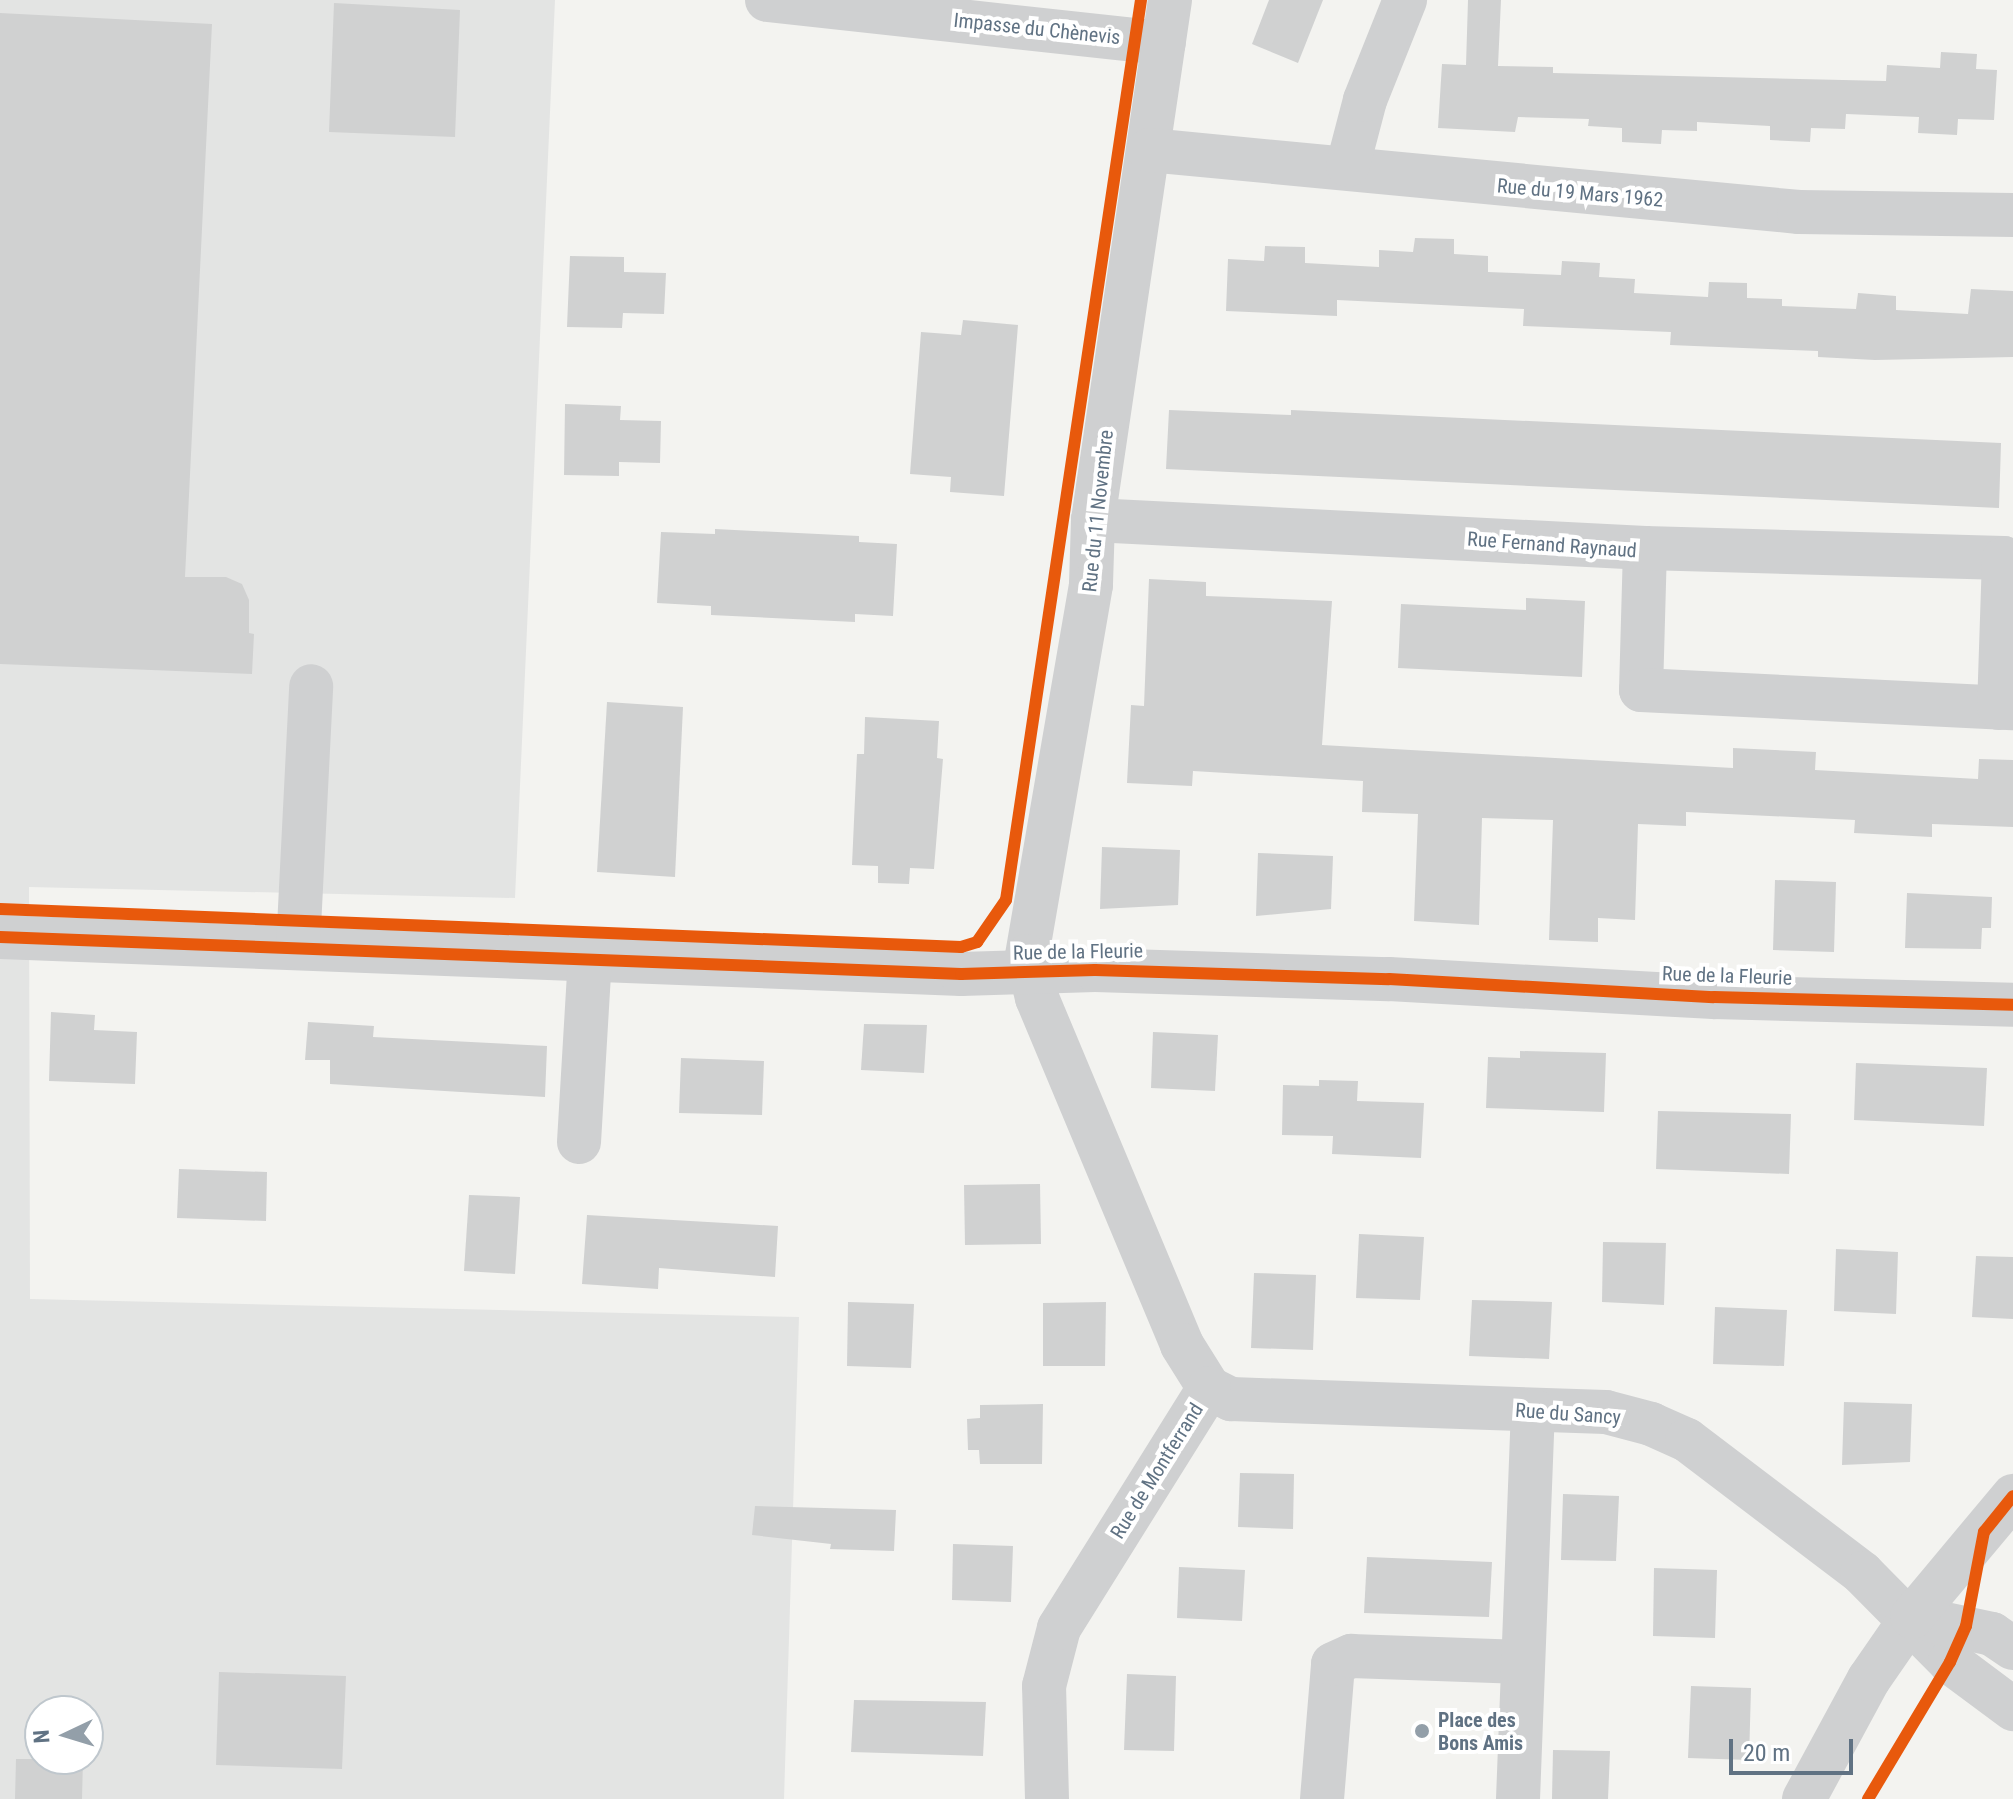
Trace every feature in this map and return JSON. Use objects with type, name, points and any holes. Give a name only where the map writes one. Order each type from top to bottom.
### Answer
[{"type":"street","name":"Impasse du Chènevis","points":[[767,0],[1164,43]]},
{"type":"street","name":"Rue du 11 Novembre","points":[[1031,973],[1027,956],[1091,585],[1093,520],[1170,0]]},
{"type":"street","points":[[1348,165],[1405,0]]},
{"type":"street","name":"Rue du 19 Mars 1962","points":[[1149,150],[1348,165],[1463,183],[1799,212],[2013,215]]},
{"type":"street","name":"Rue Fernand Raynaud","points":[[1093,520],[1645,548],[1641,690],[2006,708]]},
{"type":"street","points":[[1645,548],[2004,558],[2006,708]]},
{"type":"street","points":[[298,947],[311,686]]},
{"type":"street","name":"Rue de la Fleurie","points":[[0,937],[1031,973],[1358,978],[2013,1005]]},
{"type":"street","points":[[579,1142],[590,958]]},
{"type":"street","name":"Rue de Montferrand","points":[[1031,973],[1182,1345],[1209,1388],[1059,1628],[1044,1686],[1047,1799]]},
{"type":"street","name":"Rue du Sancy","points":[[1209,1388],[1231,1399],[1606,1412],[1687,1440],[1912,1617]]},
{"type":"street","points":[[1518,1799],[1533,1410]]},
{"type":"street","points":[[1804,1799],[1869,1679],[1912,1617],[2013,1496]]},
{"type":"street","points":[[1912,1617],[1992,1634],[2013,1648]]},
{"type":"street","points":[[1912,1617],[1950,1662],[2013,1709]]},
{"type":"street","points":[[1322,1799],[1326,1684],[1333,1664],[1351,1656],[1523,1662]]},
{"type":"shaded area","points":[[0,0],[555,0],[515,898],[29,887],[30,1299],[799,1317],[784,1799],[0,1799]]},
{"type":"building","points":[[1269,0],[1323,0],[1298,63],[1252,44]]},
{"type":"building","points":[[1468,0],[1501,0],[1498,66],[1553,67],[1553,73],[1886,81],[1887,65],[1940,68],[1941,52],[1977,54],[1976,69],[1997,70],[1994,120],[1958,119],[1957,135],[1918,133],[1919,117],[1846,114],[1845,129],[1811,128],[1810,142],[1770,140],[1770,126],[1697,122],[1697,131],[1662,130],[1661,144],[1622,142],[1622,128],[1588,126],[1589,119],[1518,117],[1515,132],[1438,128],[1442,64],[1466,65]]},
{"type":"building","points":[[334,3],[460,10],[455,137],[329,132]]},
{"type":"building","points":[[0,13],[212,24],[185,577],[226,577],[242,584],[249,600],[249,633],[254,634],[252,674],[0,664]]},
{"type":"building","points":[[1415,238],[1454,239],[1454,254],[1488,256],[1488,272],[1561,275],[1562,261],[1600,263],[1599,277],[1635,279],[1634,293],[1708,297],[1709,282],[1747,283],[1747,298],[1782,299],[1782,306],[1856,309],[1858,293],[1896,296],[1896,310],[1968,314],[1971,289],[2013,291],[2013,357],[1875,360],[1818,357],[1818,351],[1670,345],[1671,332],[1523,326],[1524,309],[1337,300],[1337,316],[1226,311],[1228,259],[1264,261],[1265,246],[1305,247],[1305,263],[1379,267],[1379,250],[1413,252]]},
{"type":"building","points":[[570,256],[624,257],[624,272],[666,273],[664,314],[623,313],[622,328],[567,327]]},
{"type":"building","points":[[963,320],[1018,325],[1004,496],[950,492],[951,477],[910,474],[921,332],[961,335]]},
{"type":"building","points":[[565,404],[621,406],[620,420],[661,421],[660,463],[619,462],[619,476],[564,475]]},
{"type":"building","points":[[1169,410],[1291,415],[1291,410],[2001,443],[1999,508],[1166,469]]},
{"type":"building","points":[[715,529],[859,536],[859,542],[897,544],[893,616],[855,614],[855,622],[711,615],[711,606],[657,603],[661,532],[715,534]]},
{"type":"building","points":[[1149,579],[1206,582],[1206,596],[1332,601],[1322,745],[1733,768],[1733,748],[1816,752],[1815,770],[1978,779],[1979,759],[2013,760],[2013,827],[1932,824],[1932,837],[1854,833],[1855,820],[1686,812],[1686,826],[1638,824],[1635,920],[1598,918],[1598,942],[1549,940],[1553,820],[1482,818],[1479,925],[1414,921],[1418,814],[1362,812],[1363,781],[1193,771],[1192,786],[1127,783],[1131,705],[1144,706]]},
{"type":"building","points":[[1526,598],[1585,601],[1582,677],[1398,668],[1401,604],[1526,610]]},
{"type":"building","points":[[607,702],[683,707],[675,877],[597,872]]},
{"type":"building","points":[[865,717],[939,721],[937,758],[943,759],[934,869],[910,868],[909,884],[878,883],[878,866],[852,865],[857,754],[864,754]]},
{"type":"building","points":[[1102,847],[1180,850],[1178,905],[1100,909]]},
{"type":"building","points":[[1258,853],[1333,856],[1331,909],[1256,916]]},
{"type":"building","points":[[1775,880],[1836,882],[1834,952],[1773,950]]},
{"type":"building","points":[[1907,893],[1992,897],[1991,928],[1982,928],[1981,949],[1905,948]]},
{"type":"building","points":[[51,1012],[95,1015],[94,1030],[137,1032],[135,1084],[49,1081]]},
{"type":"building","points":[[308,1022],[374,1026],[373,1037],[547,1046],[545,1097],[330,1084],[330,1060],[305,1060]]},
{"type":"building","points":[[864,1024],[927,1025],[924,1073],[861,1070]]},
{"type":"building","points":[[1153,1032],[1218,1035],[1215,1091],[1151,1088]]},
{"type":"building","points":[[1520,1051],[1606,1053],[1604,1112],[1486,1108],[1488,1057],[1520,1058]]},
{"type":"building","points":[[681,1058],[764,1061],[762,1115],[679,1113]]},
{"type":"building","points":[[1856,1063],[1987,1068],[1984,1126],[1854,1120]]},
{"type":"building","points":[[1319,1080],[1358,1081],[1357,1101],[1424,1103],[1421,1158],[1332,1154],[1333,1136],[1282,1135],[1283,1085],[1319,1086]]},
{"type":"building","points":[[1658,1111],[1791,1114],[1789,1174],[1656,1169]]},
{"type":"building","points":[[179,1169],[267,1172],[266,1221],[177,1218]]},
{"type":"building","points":[[1040,1184],[1041,1244],[965,1245],[964,1185]]},
{"type":"building","points":[[469,1195],[520,1197],[515,1274],[464,1271]]},
{"type":"building","points":[[587,1215],[778,1226],[775,1277],[659,1268],[658,1289],[582,1284]]},
{"type":"building","points":[[1359,1234],[1424,1237],[1420,1300],[1356,1298]]},
{"type":"building","points":[[1603,1242],[1666,1243],[1664,1305],[1602,1302]]},
{"type":"building","points":[[1836,1249],[1898,1252],[1896,1314],[1834,1311]]},
{"type":"building","points":[[1976,1256],[2013,1257],[2013,1319],[1972,1317]]},
{"type":"building","points":[[1254,1273],[1316,1275],[1313,1350],[1251,1348]]},
{"type":"building","points":[[1472,1300],[1552,1302],[1549,1359],[1469,1356]]},
{"type":"building","points":[[848,1302],[914,1304],[911,1368],[847,1366]]},
{"type":"building","points":[[1106,1302],[1105,1366],[1043,1366],[1043,1303]]},
{"type":"building","points":[[1715,1307],[1787,1310],[1784,1366],[1713,1364]]},
{"type":"building","points":[[1844,1402],[1912,1404],[1910,1462],[1842,1465]]},
{"type":"building","points":[[1043,1404],[1042,1464],[980,1464],[979,1450],[968,1450],[967,1419],[980,1418],[980,1405]]},
{"type":"building","points":[[1240,1473],[1294,1474],[1293,1529],[1238,1527]]},
{"type":"building","points":[[1563,1494],[1619,1496],[1616,1561],[1561,1560]]},
{"type":"building","points":[[755,1506],[896,1510],[894,1551],[830,1549],[831,1544],[752,1535]]},
{"type":"building","points":[[953,1544],[1013,1546],[1011,1602],[952,1600]]},
{"type":"building","points":[[1367,1557],[1492,1562],[1489,1617],[1364,1613]]},
{"type":"building","points":[[1179,1567],[1245,1570],[1242,1621],[1177,1618]]},
{"type":"building","points":[[1654,1568],[1717,1570],[1715,1638],[1653,1636]]},
{"type":"building","points":[[219,1672],[346,1676],[342,1769],[216,1765]]},
{"type":"building","points":[[1127,1674],[1176,1676],[1174,1751],[1124,1750]]},
{"type":"building","points":[[1691,1686],[1751,1688],[1749,1760],[1688,1758]]},
{"type":"building","points":[[854,1700],[986,1702],[983,1756],[851,1752]]},
{"type":"building","points":[[1553,1750],[1610,1751],[1608,1799],[1552,1799]]},
{"type":"building","points":[[16,1759],[24,1759],[24,1775],[83,1775],[82,1799],[15,1799]]},
{"type":"cycle path","points":[[0,909],[961,947],[977,942],[1006,900],[1141,0]]},
{"type":"cycle path","points":[[0,937],[961,974],[1095,970],[1389,979],[1714,997],[2013,1005]]},
{"type":"cycle path","points":[[1868,1799],[1950,1662],[1966,1626],[1984,1532],[2013,1496]]},
{"type":"place","name":"Place des Bons Amis","points":[[1422,1731]]}]
